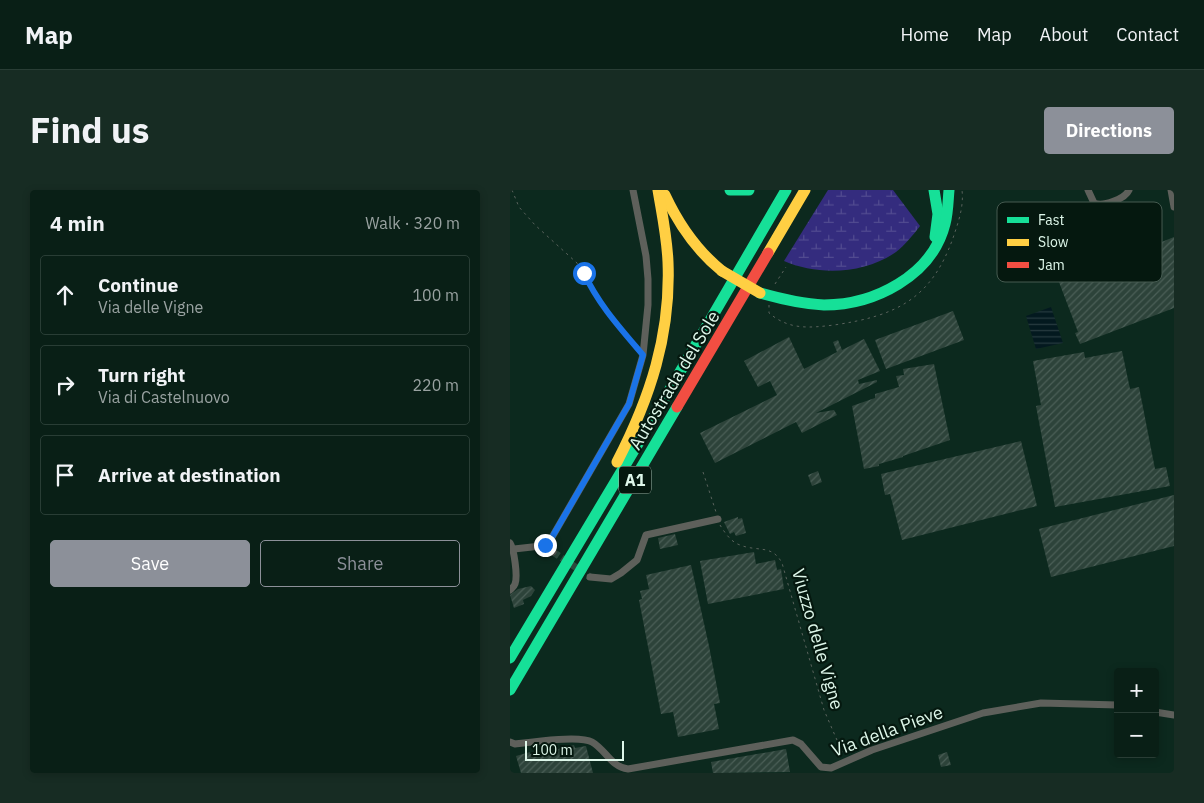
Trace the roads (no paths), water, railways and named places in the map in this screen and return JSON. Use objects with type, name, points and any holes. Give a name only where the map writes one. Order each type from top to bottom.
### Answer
[{"type":"highway","points":[[584,532],[591,510],[637,425],[650,393],[660,356],[666,317],[669,275],[667,238],[658,190]]},
{"type":"highway","points":[[664,190],[671,209],[688,237],[708,260],[744,278],[762,290],[790,302],[825,305],[864,300],[896,287],[916,272],[935,250],[942,236],[948,214],[950,190]]},
{"type":"highway","points":[[670,190],[684,221],[702,246],[724,269]]},
{"type":"highway","points":[[730,190],[749,190]]},
{"type":"highway","name":"Autostrada del Sole","points":[[510,658],[786,190]]},
{"type":"highway","name":"Autostrada del Sole","points":[[510,690],[805,190]]},
{"type":"highway","points":[[786,224],[795,221],[813,190]]},
{"type":"highway","points":[[762,290],[822,299],[864,293],[896,280],[914,267],[925,255],[934,239],[938,224],[938,206],[934,190]]},
{"type":"street","points":[[510,590],[516,581],[512,546],[536,547],[545,545],[551,539],[629,404],[643,355],[648,305],[646,256],[633,190]]},
{"type":"street","points":[[1088,190],[1094,202]]},
{"type":"street","points":[[1108,202],[1126,195],[1130,190]]},
{"type":"street","points":[[1171,190],[1174,207]]},
{"type":"street","points":[[590,577],[611,579],[622,572],[637,560],[646,535],[718,519]]},
{"type":"street","points":[[545,545],[553,552]]},
{"type":"street","name":"Via della Pieve","points":[[510,742],[515,744],[578,738],[591,741],[614,763],[621,768],[628,769],[788,740],[797,741],[801,744],[821,767],[831,768],[872,750],[983,713],[1041,702],[1114,705]]},
{"type":"street","points":[[1159,713],[1174,716]]},
{"type":"water","points":[[1051,307],[1063,343],[1036,349],[1026,316]]},
{"type":"tunnel","points":[[553,552],[590,577]]}]
